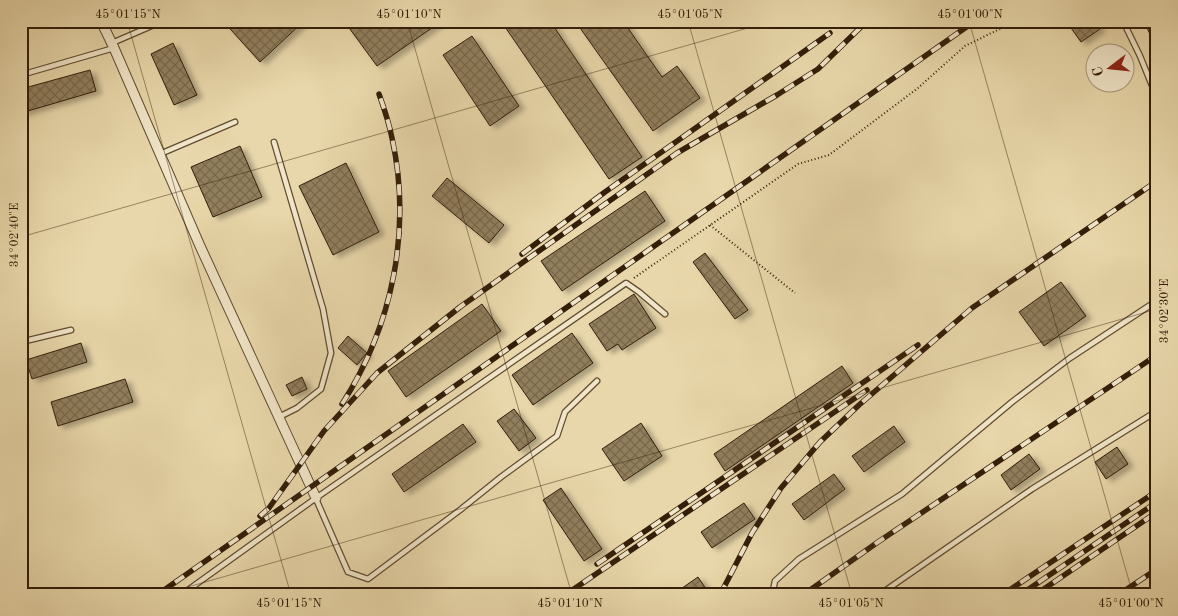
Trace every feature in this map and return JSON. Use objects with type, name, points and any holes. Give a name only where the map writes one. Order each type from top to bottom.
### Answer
[{"type":"street","points":[[101,21],[200,246],[316,498]]},
{"type":"lane","points":[[21,75],[113,45],[163,21]]},
{"type":"lane","points":[[1122,21],[1157,94]]},
{"type":"lane","points":[[160,154],[235,122]]},
{"type":"lane","points":[[274,142],[323,308],[331,353],[321,390],[296,408],[279,417]]},
{"type":"lane","points":[[181,595],[316,498],[626,284],[640,292],[665,314]]},
{"type":"lane","points":[[772,595],[775,581],[799,560],[902,494],[1012,402],[1070,358],[1157,299]]},
{"type":"lane","points":[[21,342],[71,330]]},
{"type":"lane","points":[[316,498],[348,572],[368,579],[557,436],[566,412],[597,381]]},
{"type":"lane","points":[[879,595],[1032,489],[1157,411]]},
{"type":"path","points":[[626,284],[798,164],[829,155],[918,88],[965,46],[1016,21]]},
{"type":"path","points":[[710,224],[795,294]]},
{"type":"building","points":[[223,21],[304,21],[260,62]]},
{"type":"building","points":[[344,21],[371,21],[373,24],[378,21],[442,21],[377,66]]},
{"type":"building","points":[[501,21],[550,21],[642,157],[609,179]]},
{"type":"building","points":[[589,21],[623,21],[662,77],[677,66],[700,98],[653,131],[580,28]]},
{"type":"building","points":[[1066,21],[1095,21],[1100,29],[1081,42]]},
{"type":"building","points":[[1144,21],[1157,21],[1157,50]]},
{"type":"building","points":[[472,36],[519,106],[490,126],[443,55]]},
{"type":"building","points":[[173,43],[197,95],[174,105],[151,54]]},
{"type":"building","points":[[90,70],[96,91],[21,113],[21,89]]},
{"type":"building","points":[[240,146],[262,197],[213,217],[191,167]]},
{"type":"building","points":[[346,163],[379,232],[333,255],[299,186]]},
{"type":"building","points":[[447,178],[504,225],[489,243],[432,196]]},
{"type":"building","points":[[645,191],[665,221],[562,291],[541,261]]},
{"type":"building","points":[[705,253],[748,310],[735,319],[693,262]]},
{"type":"building","points":[[1061,282],[1086,316],[1044,346],[1019,312]]},
{"type":"building","points":[[634,294],[656,328],[622,350],[618,344],[607,351],[589,324]]},
{"type":"building","points":[[482,304],[501,331],[406,397],[388,371]]},
{"type":"building","points":[[572,333],[593,363],[533,405],[512,375]]},
{"type":"building","points":[[348,336],[367,353],[357,365],[338,348]]},
{"type":"building","points":[[81,343],[87,362],[32,379],[26,360]]},
{"type":"building","points":[[842,366],[853,383],[725,471],[714,454]]},
{"type":"building","points":[[302,377],[307,389],[292,396],[286,385]]},
{"type":"building","points":[[125,379],[133,402],[58,426],[51,402]]},
{"type":"building","points":[[514,409],[536,438],[519,451],[497,421]]},
{"type":"building","points":[[641,423],[662,456],[624,481],[602,449]]},
{"type":"building","points":[[463,424],[476,442],[404,492],[392,474]]},
{"type":"building","points":[[894,426],[905,442],[864,472],[852,456]]},
{"type":"building","points":[[1117,447],[1128,464],[1106,479],[1095,462]]},
{"type":"building","points":[[1029,454],[1040,469],[1011,490],[1001,475]]},
{"type":"building","points":[[834,474],[845,489],[804,520],[792,504]]},
{"type":"building","points":[[561,488],[602,549],[584,561],[543,500]]},
{"type":"building","points":[[744,503],[755,519],[712,548],[701,532]]},
{"type":"building","points":[[698,577],[710,595],[672,595]]},
{"type":"railway","points":[[260,516],[269,508],[324,431],[377,373],[460,307],[677,153],[818,69],[867,21]]},
{"type":"railway","points":[[157,595],[975,21]]},
{"type":"railway","points":[[522,254],[605,192],[830,33]]},
{"type":"railway","points":[[342,404],[360,374],[374,342],[386,309],[394,276],[400,207],[398,172],[391,132],[379,94]]},
{"type":"railway","points":[[720,595],[752,533],[781,488],[820,442],[859,405],[972,308],[1157,181]]},
{"type":"railway","points":[[597,564],[918,345]]},
{"type":"railway","points":[[803,595],[878,542],[1157,355]]},
{"type":"railway","points":[[565,595],[867,390]]},
{"type":"railway","points":[[1002,595],[1157,491]]},
{"type":"railway","points":[[1020,595],[1157,502]]},
{"type":"railway","points":[[1035,595],[1157,512]]},
{"type":"railway","points":[[1118,595],[1157,569]]},
{"type":"railway","points":[[1143,595],[1157,585]]}]
